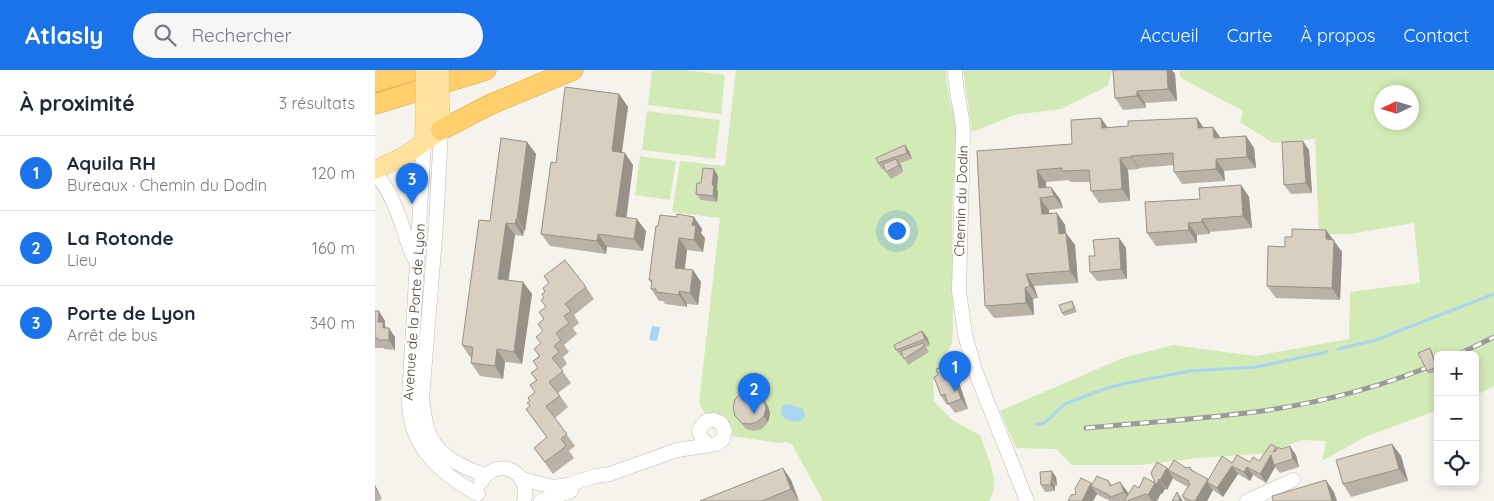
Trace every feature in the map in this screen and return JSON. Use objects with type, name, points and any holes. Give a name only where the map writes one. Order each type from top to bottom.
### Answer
[{"type":"highway","points":[[375,82],[413,70]]},
{"type":"highway","points":[[375,104],[485,70]]},
{"type":"highway","points":[[441,130],[489,105],[573,70]]},
{"type":"main road","name":"Avenue de la Porte de Lyon","points":[[425,70],[441,130]]},
{"type":"main road","name":"Avenue de la Porte de Lyon","points":[[424,142],[440,70]]},
{"type":"main road","points":[[375,172],[397,161],[441,130]]},
{"type":"street","name":"Chemin du Dodin","points":[[955,70],[955,85],[962,113],[963,130],[959,291],[965,334],[974,368],[1027,501]]},
{"type":"street","name":"Avenue de la Porte de Lyon","points":[[441,130],[435,237],[422,399],[425,421],[431,437],[441,451],[454,462],[485,475]]},
{"type":"street","name":"Avenue de la Porte de Lyon","points":[[424,142],[409,417],[419,445],[433,461],[479,497]]},
{"type":"street","points":[[375,172],[390,194],[412,254],[418,262]]},
{"type":"street","points":[[522,479],[553,487],[610,474],[677,450],[709,444],[713,445],[721,442],[725,435],[721,423],[714,420],[706,421],[677,450]]},
{"type":"street","points":[[701,427],[700,436],[709,444]]},
{"type":"street","points":[[479,497],[479,487],[485,475],[491,471],[504,468],[515,472],[522,479],[526,494],[524,501]]},
{"type":"street","points":[[541,501],[598,483],[610,474]]},
{"type":"street","points":[[1247,501],[1293,480]]},
{"type":"green space","points":[[652,70],[686,70],[725,75],[721,114],[648,105]]},
{"type":"green space","points":[[736,70],[946,70],[950,102],[957,121],[952,213],[953,328],[952,343],[933,382],[934,401],[952,420],[980,435],[992,468],[994,486],[993,494],[989,501],[823,501],[792,444],[724,435],[709,420],[699,403],[720,218],[672,212],[680,161],[725,166]]},
{"type":"green space","points":[[963,70],[1149,70],[1111,73],[1108,86],[1061,109],[1015,115],[972,132]]},
{"type":"green space","points":[[1179,70],[1494,70],[1494,386],[1479,394],[1479,351],[1434,351],[1434,411],[1365,437],[1322,461],[1326,441],[1302,440],[1269,453],[1199,458],[1140,465],[1072,465],[1056,449],[1016,448],[1000,411],[1123,358],[1173,345],[1255,356],[1349,339],[1350,292],[1420,283],[1414,223],[1350,234],[1319,234],[1315,139],[1273,143],[1240,122],[1243,111],[1181,78]]},
{"type":"green space","points":[[647,111],[720,120],[715,159],[642,150]]},
{"type":"green space","points":[[640,156],[676,161],[670,200],[635,195]]},
{"type":"water","points":[[652,326],[660,327],[657,341],[649,340]]},
{"type":"water","points":[[789,404],[803,409],[805,416],[803,419],[794,422],[782,416],[781,409],[784,405]]},
{"type":"building","points":[[1113,70],[1167,70],[1168,89],[1137,91],[1137,96],[1115,98]]},
{"type":"building","points":[[565,87],[619,94],[612,151],[625,153],[616,216],[637,219],[634,239],[598,234],[597,241],[541,234],[551,162],[556,163]]},
{"type":"building","points":[[1101,118],[1102,128],[1128,126],[1128,121],[1197,118],[1198,128],[1213,127],[1214,138],[1246,136],[1247,157],[1216,159],[1216,169],[1174,172],[1173,153],[1120,158],[1122,189],[1091,191],[1089,170],[1062,171],[1062,168],[1037,170],[1039,188],[1051,187],[1054,196],[1040,198],[1042,214],[1057,213],[1059,234],[1066,233],[1070,271],[1026,274],[1030,286],[1025,288],[1026,303],[985,306],[977,151],[1072,144],[1071,120]]},
{"type":"building","points":[[501,138],[527,142],[517,219],[515,224],[506,223],[498,279],[523,282],[514,352],[497,349],[495,366],[471,363],[473,348],[462,345],[479,220],[490,221]]},
{"type":"building","points":[[1303,141],[1306,183],[1284,185],[1282,142]]},
{"type":"building","points":[[905,145],[907,153],[878,163],[876,158]]},
{"type":"building","points":[[896,159],[899,165],[886,172],[883,164]]},
{"type":"building","points":[[703,168],[714,169],[713,196],[696,194],[697,183],[701,183]]},
{"type":"building","points":[[1241,185],[1243,216],[1202,219],[1202,222],[1188,223],[1189,230],[1147,233],[1145,202],[1200,199],[1199,188]]},
{"type":"building","points":[[677,214],[694,217],[692,225],[696,226],[694,240],[679,238],[675,268],[693,270],[690,293],[679,291],[679,295],[656,292],[656,289],[651,289],[652,280],[649,280],[656,226],[658,226],[660,215],[677,217]]},
{"type":"building","points":[[1292,229],[1326,230],[1326,239],[1334,240],[1332,288],[1267,286],[1268,246],[1285,247],[1285,237],[1292,237]]},
{"type":"building","points":[[1119,238],[1121,269],[1090,272],[1089,256],[1095,256],[1093,240]]},
{"type":"building","points":[[565,260],[586,287],[565,304],[571,311],[564,316],[569,323],[556,333],[561,340],[554,346],[559,352],[552,358],[563,371],[549,382],[560,396],[546,406],[567,434],[561,439],[566,446],[545,462],[534,448],[547,437],[526,409],[530,406],[527,403],[530,401],[528,398],[535,392],[530,385],[537,380],[531,373],[538,368],[533,361],[540,356],[534,349],[541,343],[536,337],[543,331],[538,324],[544,319],[539,312],[546,307],[541,300],[544,298],[542,294],[545,292],[543,288],[549,283],[544,276]]},
{"type":"building","points":[[1072,301],[1074,308],[1062,313],[1059,305]]},
{"type":"building","points":[[375,311],[379,311],[378,322],[383,322],[383,328],[389,328],[389,340],[378,340],[378,338],[375,338]]},
{"type":"building","points":[[922,331],[925,339],[896,350],[894,345]]},
{"type":"building","points":[[923,343],[924,346],[904,359],[901,351]]},
{"type":"building","points":[[1430,348],[1434,368],[1427,371],[1418,353]]},
{"type":"building","points":[[949,364],[961,399],[948,404],[945,394],[941,396],[934,377],[938,375],[936,369]]},
{"type":"building","points":[[749,391],[759,393],[764,400],[766,408],[764,416],[757,422],[750,424],[742,423],[735,416],[733,408],[735,399],[741,393]]},
{"type":"building","points":[[1271,444],[1276,447],[1273,452],[1278,447],[1281,449],[1290,446],[1293,459],[1274,465],[1271,455],[1260,474],[1247,467],[1244,472],[1232,466],[1217,488],[1207,482],[1222,456],[1232,463],[1237,455],[1250,462],[1253,457],[1259,461]]},
{"type":"building","points":[[1392,444],[1399,469],[1343,484],[1336,460]]},
{"type":"building","points":[[1174,460],[1186,468],[1190,467],[1191,470],[1208,479],[1195,501],[1182,496],[1190,484],[1188,483],[1189,481],[1168,470]]},
{"type":"building","points":[[1157,462],[1167,468],[1156,485],[1151,473]]},
{"type":"building","points":[[783,468],[791,489],[762,501],[700,501]]},
{"type":"building","points":[[1052,471],[1051,485],[1041,485],[1040,472]]},
{"type":"building","points":[[1097,476],[1108,480],[1110,486],[1120,482],[1124,492],[1110,497],[1091,486]]},
{"type":"building","points":[[1144,477],[1155,483],[1148,495],[1145,494],[1124,501],[1134,485],[1139,488]]},
{"type":"building","points":[[1081,478],[1091,483],[1082,501],[1068,501],[1071,495],[1076,494],[1075,489]]},
{"type":"building","points":[[1326,480],[1332,501],[1273,501],[1272,496]]},
{"type":"building","points":[[1177,492],[1180,501],[1172,501]]},
{"type":"waterway","points":[[1338,349],[1376,340],[1494,294]]},
{"type":"waterway","points":[[1036,424],[1042,424],[1065,404],[1122,384],[1190,371],[1256,367],[1327,352]]},
{"type":"railway","points":[[1465,351],[1494,337]]},
{"type":"railway","points":[[1086,428],[1223,416],[1291,406],[1376,386],[1434,365]]},
{"type":"place","name":"Porte de Lyon","points":[[412,204]]},
{"type":"place","name":"Aquila RH","points":[[955,392]]},
{"type":"place","name":"La Rotonde","points":[[754,414]]}]
